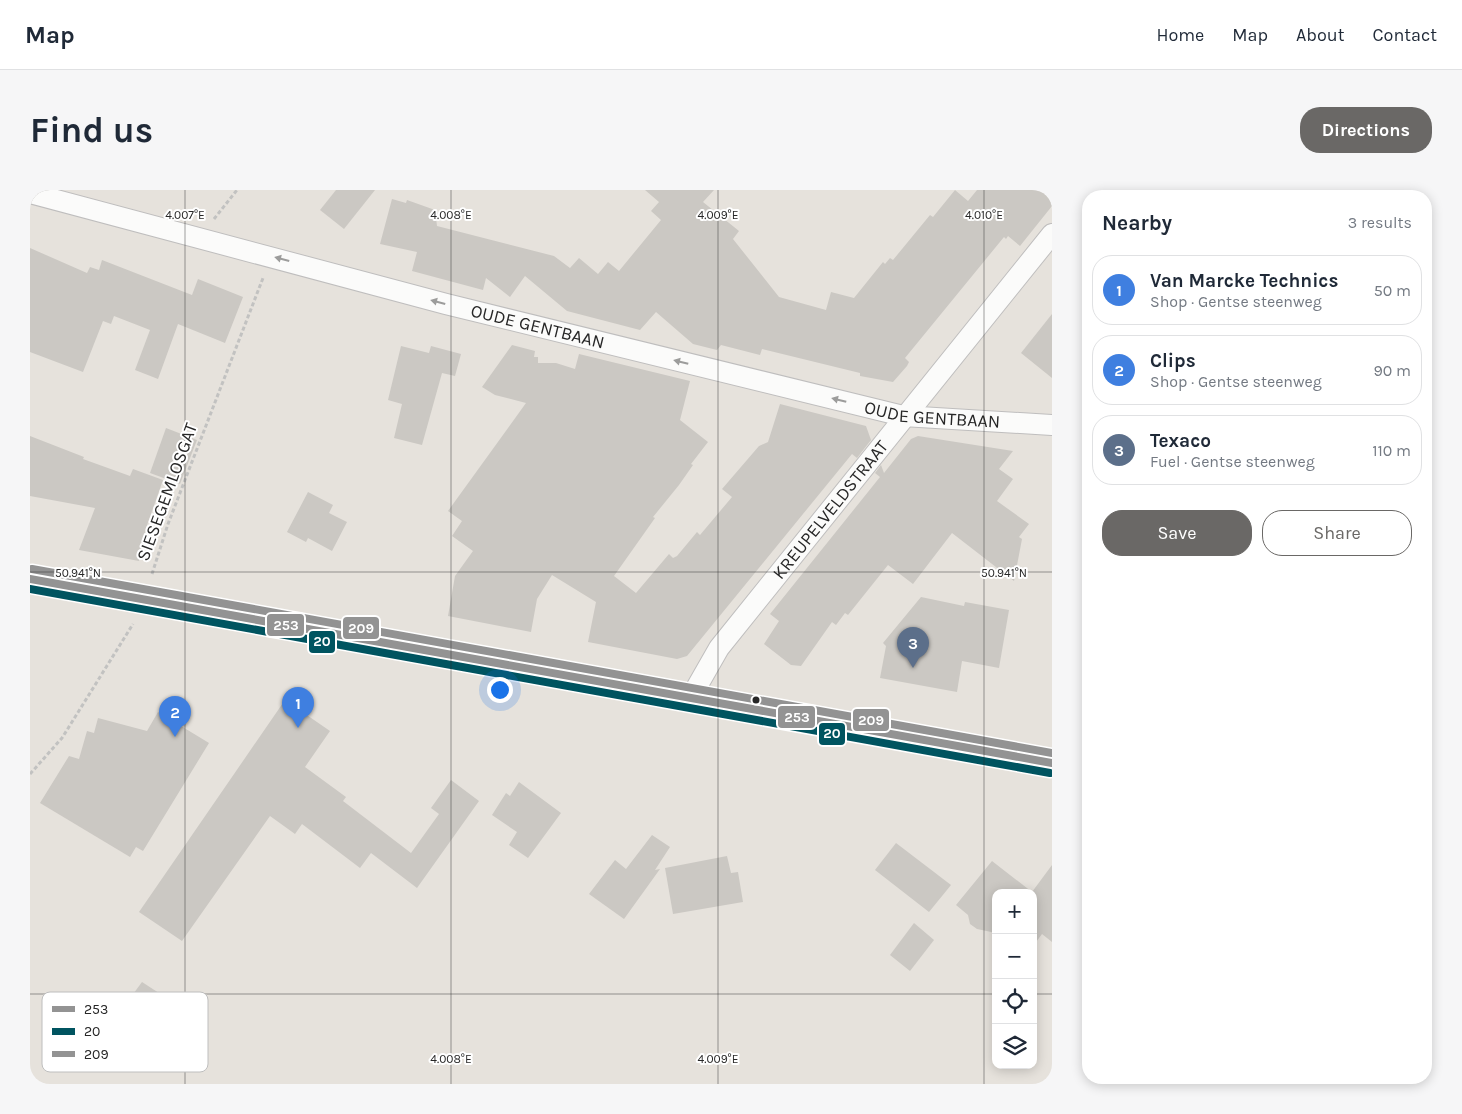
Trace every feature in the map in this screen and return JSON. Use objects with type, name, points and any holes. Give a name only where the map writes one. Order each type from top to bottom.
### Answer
[{"type":"main road","points":[[30,579],[1052,763]]},
{"type":"street","name":"OUDE GENTBAAN","points":[[30,193],[272,256],[446,304],[903,416],[1052,425]]},
{"type":"street","name":"KREUPELVELDSTRAAT","points":[[691,697],[719,648],[903,416],[1052,234]]},
{"type":"path","points":[[198,237],[237,190]]},
{"type":"path","name":"SIESEGEMLOSGAT","points":[[30,774],[62,738],[138,616],[168,524],[272,256]]},
{"type":"building","points":[[336,190],[375,190],[344,229],[320,210]]},
{"type":"building","points":[[645,190],[714,190],[703,202],[739,231],[733,239],[779,297],[826,310],[831,292],[854,298],[883,262],[885,264],[890,258],[893,260],[930,215],[933,217],[955,190],[968,201],[977,190],[1052,190],[1052,206],[1020,246],[1008,236],[1006,239],[1004,237],[905,358],[909,362],[907,366],[893,382],[860,376],[860,373],[762,349],[760,355],[721,345],[717,350],[693,344],[656,312],[640,330],[567,311],[525,276],[510,297],[486,278],[483,290],[412,271],[417,252],[380,244],[392,199],[406,203],[407,200],[435,210],[437,226],[554,256],[570,268],[579,258],[598,274],[608,262],[619,271],[661,220],[651,211],[659,202]]},
{"type":"building","points":[[30,248],[87,273],[90,267],[99,270],[102,260],[192,295],[198,279],[243,297],[225,343],[178,324],[158,379],[135,370],[150,330],[114,316],[111,324],[103,321],[83,372],[30,352]]},
{"type":"building","points":[[1052,314],[1052,378],[1021,353]]},
{"type":"building","points":[[512,345],[535,351],[534,357],[538,357],[538,363],[556,363],[575,369],[579,354],[690,381],[680,420],[708,442],[691,464],[693,465],[679,485],[653,517],[655,518],[614,576],[636,593],[669,554],[673,558],[677,556],[697,532],[700,535],[732,497],[722,489],[759,446],[768,442],[780,404],[866,426],[871,440],[857,458],[852,454],[687,656],[677,659],[588,642],[596,602],[552,575],[537,599],[531,632],[448,616],[455,576],[473,551],[452,536],[462,521],[448,511],[526,403],[495,395],[482,387]]},
{"type":"building","points":[[401,346],[429,353],[431,346],[461,354],[455,376],[442,373],[422,445],[394,438],[402,404],[388,400]]},
{"type":"building","points":[[166,428],[197,440],[180,484],[150,473]]},
{"type":"building","points":[[30,436],[84,457],[83,459],[130,476],[133,469],[163,480],[146,528],[139,561],[79,550],[95,508],[30,496]]},
{"type":"building","points":[[918,436],[1013,451],[999,469],[1013,479],[997,501],[1029,524],[1019,537],[1022,539],[1014,581],[952,533],[913,584],[888,565],[848,615],[845,613],[836,625],[832,622],[801,666],[791,665],[764,644],[779,621],[770,614],[880,477],[875,473],[881,465],[884,473],[911,439]]},
{"type":"building","points":[[308,492],[333,505],[329,513],[347,522],[332,551],[308,538],[306,542],[287,532]]},
{"type":"building","points":[[921,597],[964,606],[965,602],[1009,610],[999,668],[962,661],[957,692],[880,678],[886,646],[883,643]]},
{"type":"building","points":[[285,700],[330,731],[305,767],[346,797],[343,801],[411,853],[439,814],[431,808],[451,780],[479,801],[417,888],[371,853],[360,868],[302,824],[295,834],[270,816],[182,941],[139,912]]},
{"type":"building","points":[[158,712],[209,743],[143,851],[136,847],[130,857],[40,803],[69,756],[79,759],[87,731],[94,733],[98,718],[147,731]]},
{"type":"building","points":[[519,782],[561,813],[528,858],[509,845],[517,832],[492,815],[506,793],[510,796]]},
{"type":"building","points":[[652,835],[670,847],[655,870],[660,869],[624,919],[589,894],[615,860],[626,869]]},
{"type":"building","points":[[896,843],[951,885],[929,912],[875,870]]},
{"type":"building","points":[[727,856],[731,873],[738,872],[743,902],[673,914],[665,868]]},
{"type":"building","points":[[992,861],[1028,889],[992,889],[992,932],[977,929],[970,924],[968,915],[956,905]]},
{"type":"building","points":[[1052,865],[1052,942],[1042,934],[1037,941],[1037,889],[1034,889]]},
{"type":"building","points":[[914,923],[934,940],[910,971],[890,955]]},
{"type":"building","points":[[142,982],[157,992],[135,992]]},
{"type":"transit line","name":"209","points":[[32,569],[1052,753]]},
{"type":"transit line","name":"253","points":[[30,579],[1052,763]]},
{"type":"transit line","name":"20","points":[[30,589],[1050,773]]},
{"type":"place","name":"Texaco","points":[[913,668]]},
{"type":"place","name":"Van Marcke Technics","points":[[298,728]]},
{"type":"place","name":"Clips","points":[[175,737]]}]
